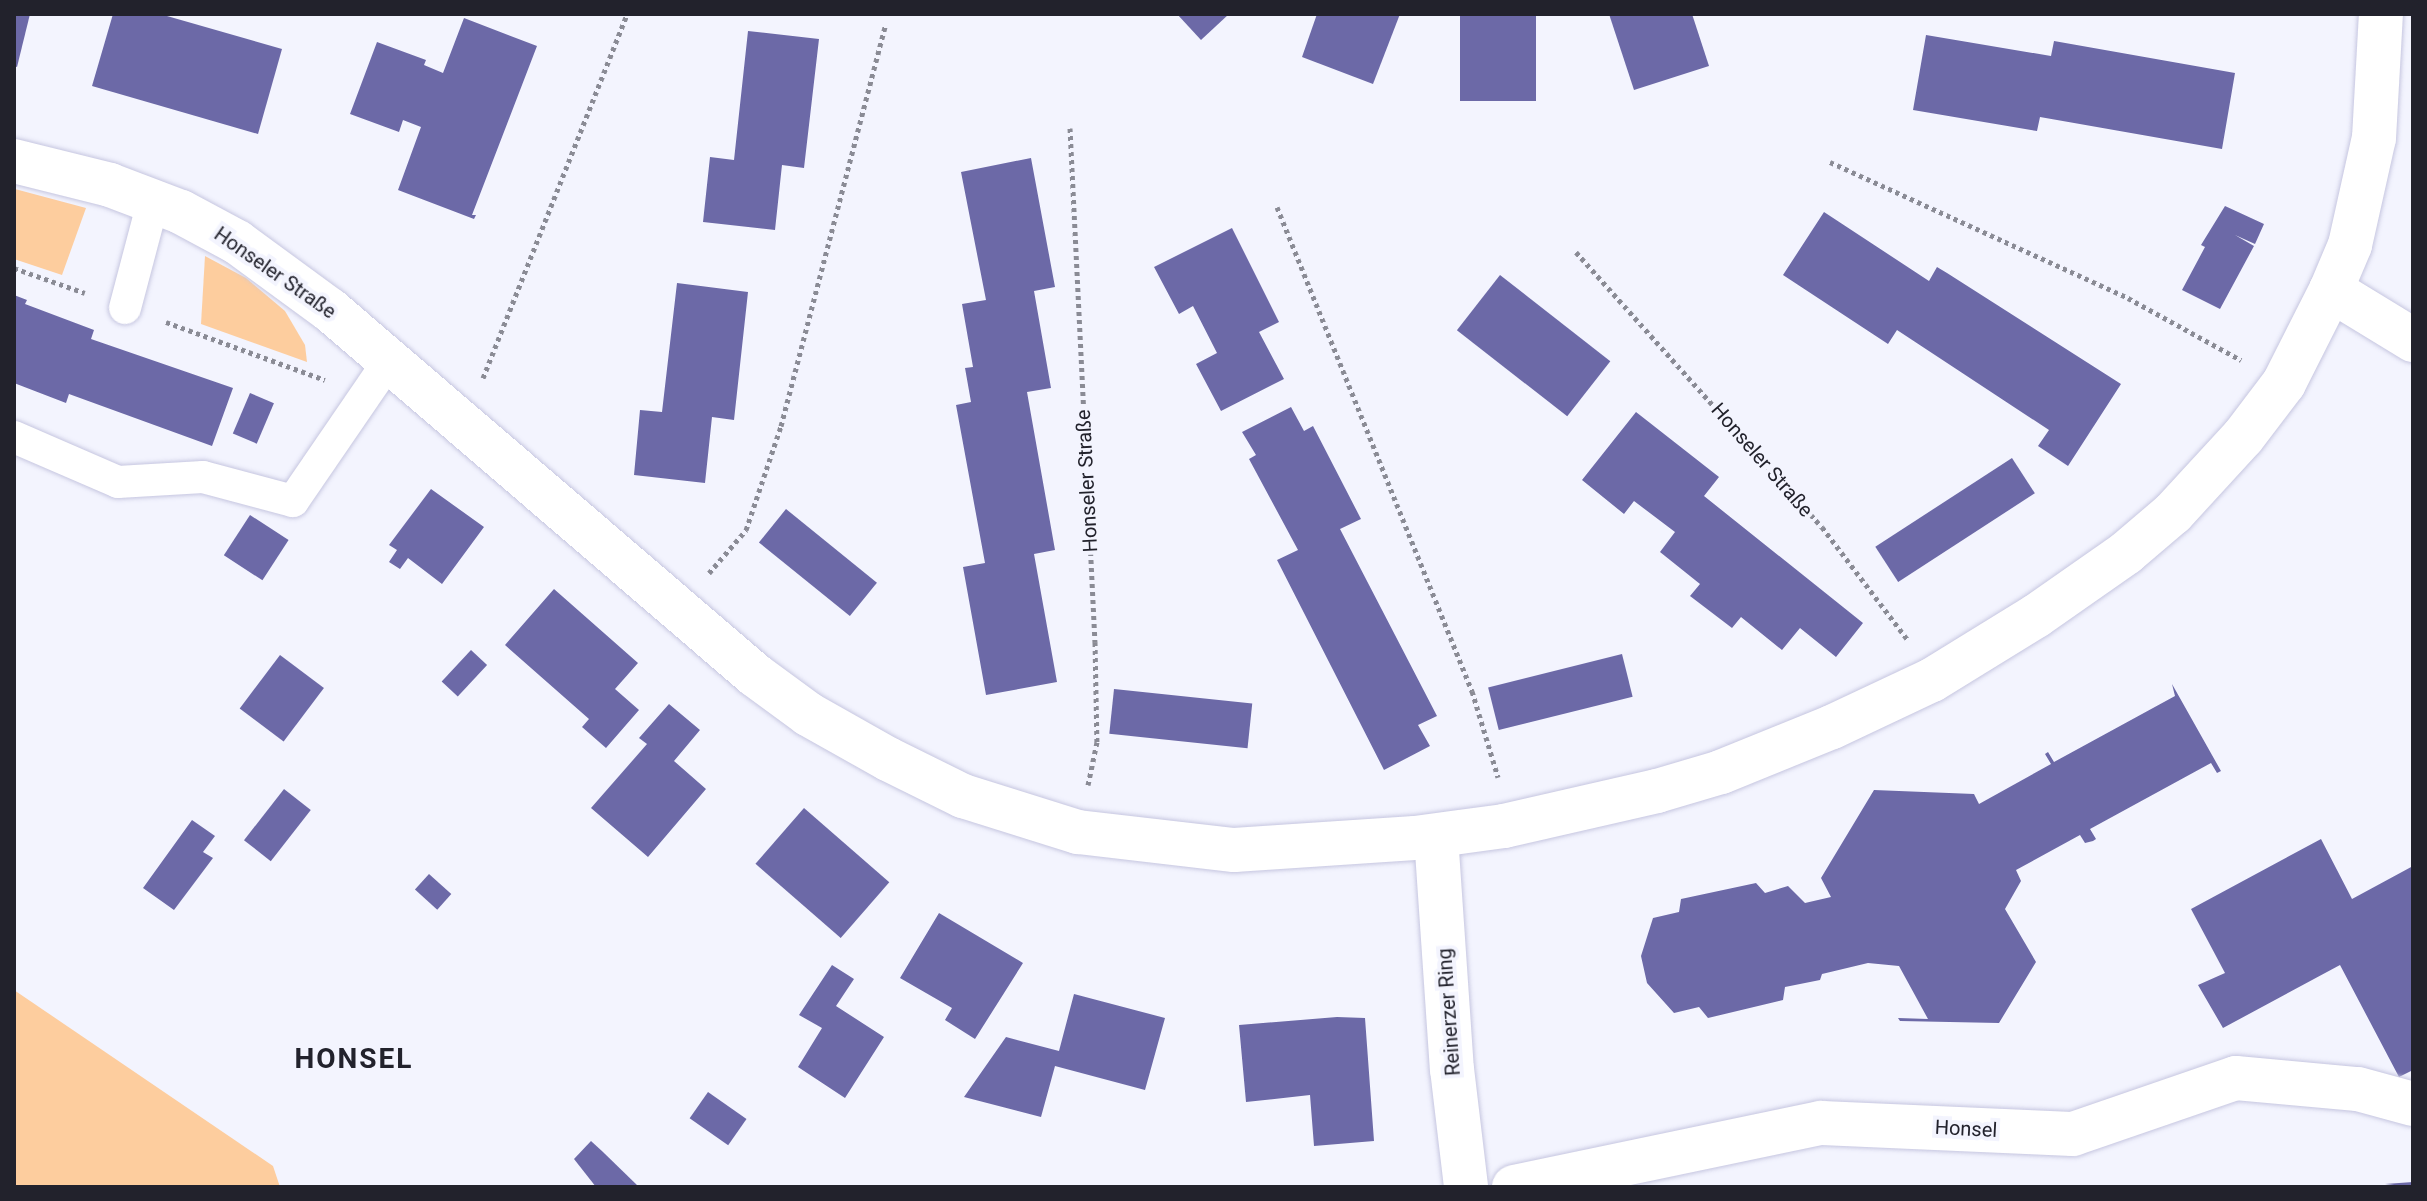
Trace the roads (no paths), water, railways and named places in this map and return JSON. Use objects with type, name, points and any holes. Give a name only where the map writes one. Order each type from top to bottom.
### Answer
[{"type":"street","name":"Honseler Straße","points":[[14,161],[110,185],[181,212],[237,242],[330,310],[755,675],[808,714],[963,796],[1078,832],[1234,850],[1436,836],[1504,826],[1657,791],[1721,772],[1832,727],[1932,680],[2036,616],[2162,523],[2243,437],[2284,383],[2350,245],[2374,138],[2381,14]]},
{"type":"street","points":[[2331,290],[2413,340]]},
{"type":"street","name":"Reinerzer Ring","points":[[1436,836],[1452,1069],[1466,1187]]},
{"type":"street","name":"Honsel","points":[[1514,1187],[1821,1123],[2073,1134],[2236,1078],[2358,1089],[2413,1104]]},
{"type":"lane","points":[[125,308],[153,202]]},
{"type":"lane","points":[[14,437],[118,482],[203,477],[293,501],[389,361]]},
{"type":"district","name":"HONSEL","points":[[354,1059]]}]
